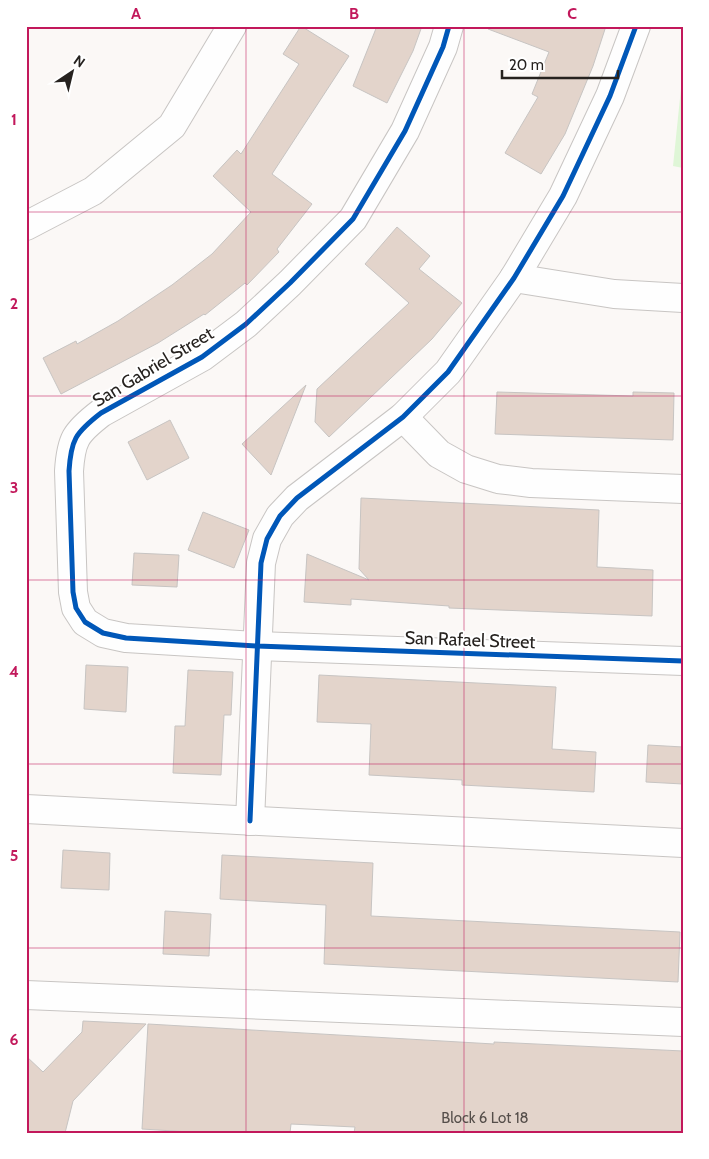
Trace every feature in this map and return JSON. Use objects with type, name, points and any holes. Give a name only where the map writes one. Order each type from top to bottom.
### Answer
[{"type":"street","points":[[26,226],[92,191],[172,126],[232,26]]},
{"type":"street","name":"San Gabriel Street","points":[[257,646],[126,638],[103,633],[85,622],[76,608],[73,592],[70,453],[75,437],[86,424],[202,357],[246,324],[290,283],[353,219],[405,131],[443,47],[449,26]]},
{"type":"street","points":[[250,821],[261,563],[267,539],[280,516],[297,498],[403,417],[448,372],[514,278],[563,196],[610,96],[636,26]]},
{"type":"street","points":[[514,278],[614,294],[683,298]]},
{"type":"street","points":[[403,417],[439,454],[466,469],[498,479],[531,483],[683,489]]},
{"type":"street","name":"San Rafael Street","points":[[257,646],[683,661]]},
{"type":"street","points":[[26,809],[683,843]]},
{"type":"street","points":[[26,995],[683,1022]]},
{"type":"green space","points":[[683,69],[683,168],[673,166]]},
{"type":"building","points":[[301,26],[349,56],[272,174],[312,204],[277,249],[279,252],[247,285],[245,283],[205,315],[158,343],[61,394],[43,358],[76,341],[77,344],[118,321],[172,285],[212,254],[251,212],[213,176],[237,150],[241,154],[299,64],[283,54]]},
{"type":"building","points":[[377,26],[422,26],[413,51],[387,103],[353,86]]},
{"type":"building","points":[[489,26],[606,26],[593,66],[565,134],[541,174],[505,153],[538,97],[532,94],[549,52],[488,29]]},
{"type":"building","points":[[397,227],[430,256],[419,269],[462,303],[432,339],[329,437],[315,422],[317,389],[409,303],[365,264]]},
{"type":"building","points":[[306,385],[271,475],[242,444]]},
{"type":"building","points":[[497,392],[633,396],[633,392],[674,393],[673,440],[495,434]]},
{"type":"building","points":[[170,420],[189,458],[147,480],[128,442]]},
{"type":"building","points":[[361,498],[599,510],[597,567],[653,570],[652,616],[449,608],[449,606],[351,599],[351,605],[304,602],[307,554],[369,580],[359,569]]},
{"type":"building","points":[[203,512],[249,530],[234,568],[188,550]]},
{"type":"building","points":[[134,553],[179,555],[177,587],[132,585]]},
{"type":"building","points":[[86,665],[128,667],[126,712],[84,709]]},
{"type":"building","points":[[188,670],[233,672],[231,715],[224,715],[221,775],[173,773],[175,726],[185,726]]},
{"type":"building","points":[[319,675],[556,687],[552,749],[596,752],[594,792],[462,785],[462,780],[369,775],[371,724],[317,722]]},
{"type":"building","points":[[648,745],[683,747],[683,784],[646,782]]},
{"type":"building","points":[[63,850],[110,853],[109,890],[61,888]]},
{"type":"building","points":[[222,855],[373,863],[371,916],[680,932],[678,982],[324,964],[326,905],[220,899]]},
{"type":"building","points":[[165,911],[211,914],[209,956],[163,954]]},
{"type":"building","points":[[83,1021],[146,1024],[73,1101],[65,1133],[26,1133],[26,1056],[43,1072],[82,1032]]},
{"type":"building","points":[[148,1024],[494,1044],[494,1042],[683,1051],[683,1133],[354,1133],[355,1127],[291,1124],[290,1133],[205,1133],[142,1129]]},
{"type":"cycle path","points":[[449,26],[443,47],[405,131],[353,219],[290,283],[246,324],[202,357],[101,413],[85,426],[76,438],[71,452],[69,471],[73,592],[76,608],[85,622],[103,633],[126,638],[257,646],[683,661]]},
{"type":"cycle path","points":[[250,821],[261,563],[267,539],[280,516],[297,498],[403,417],[448,372],[514,278],[563,196],[610,96],[636,26]]}]
